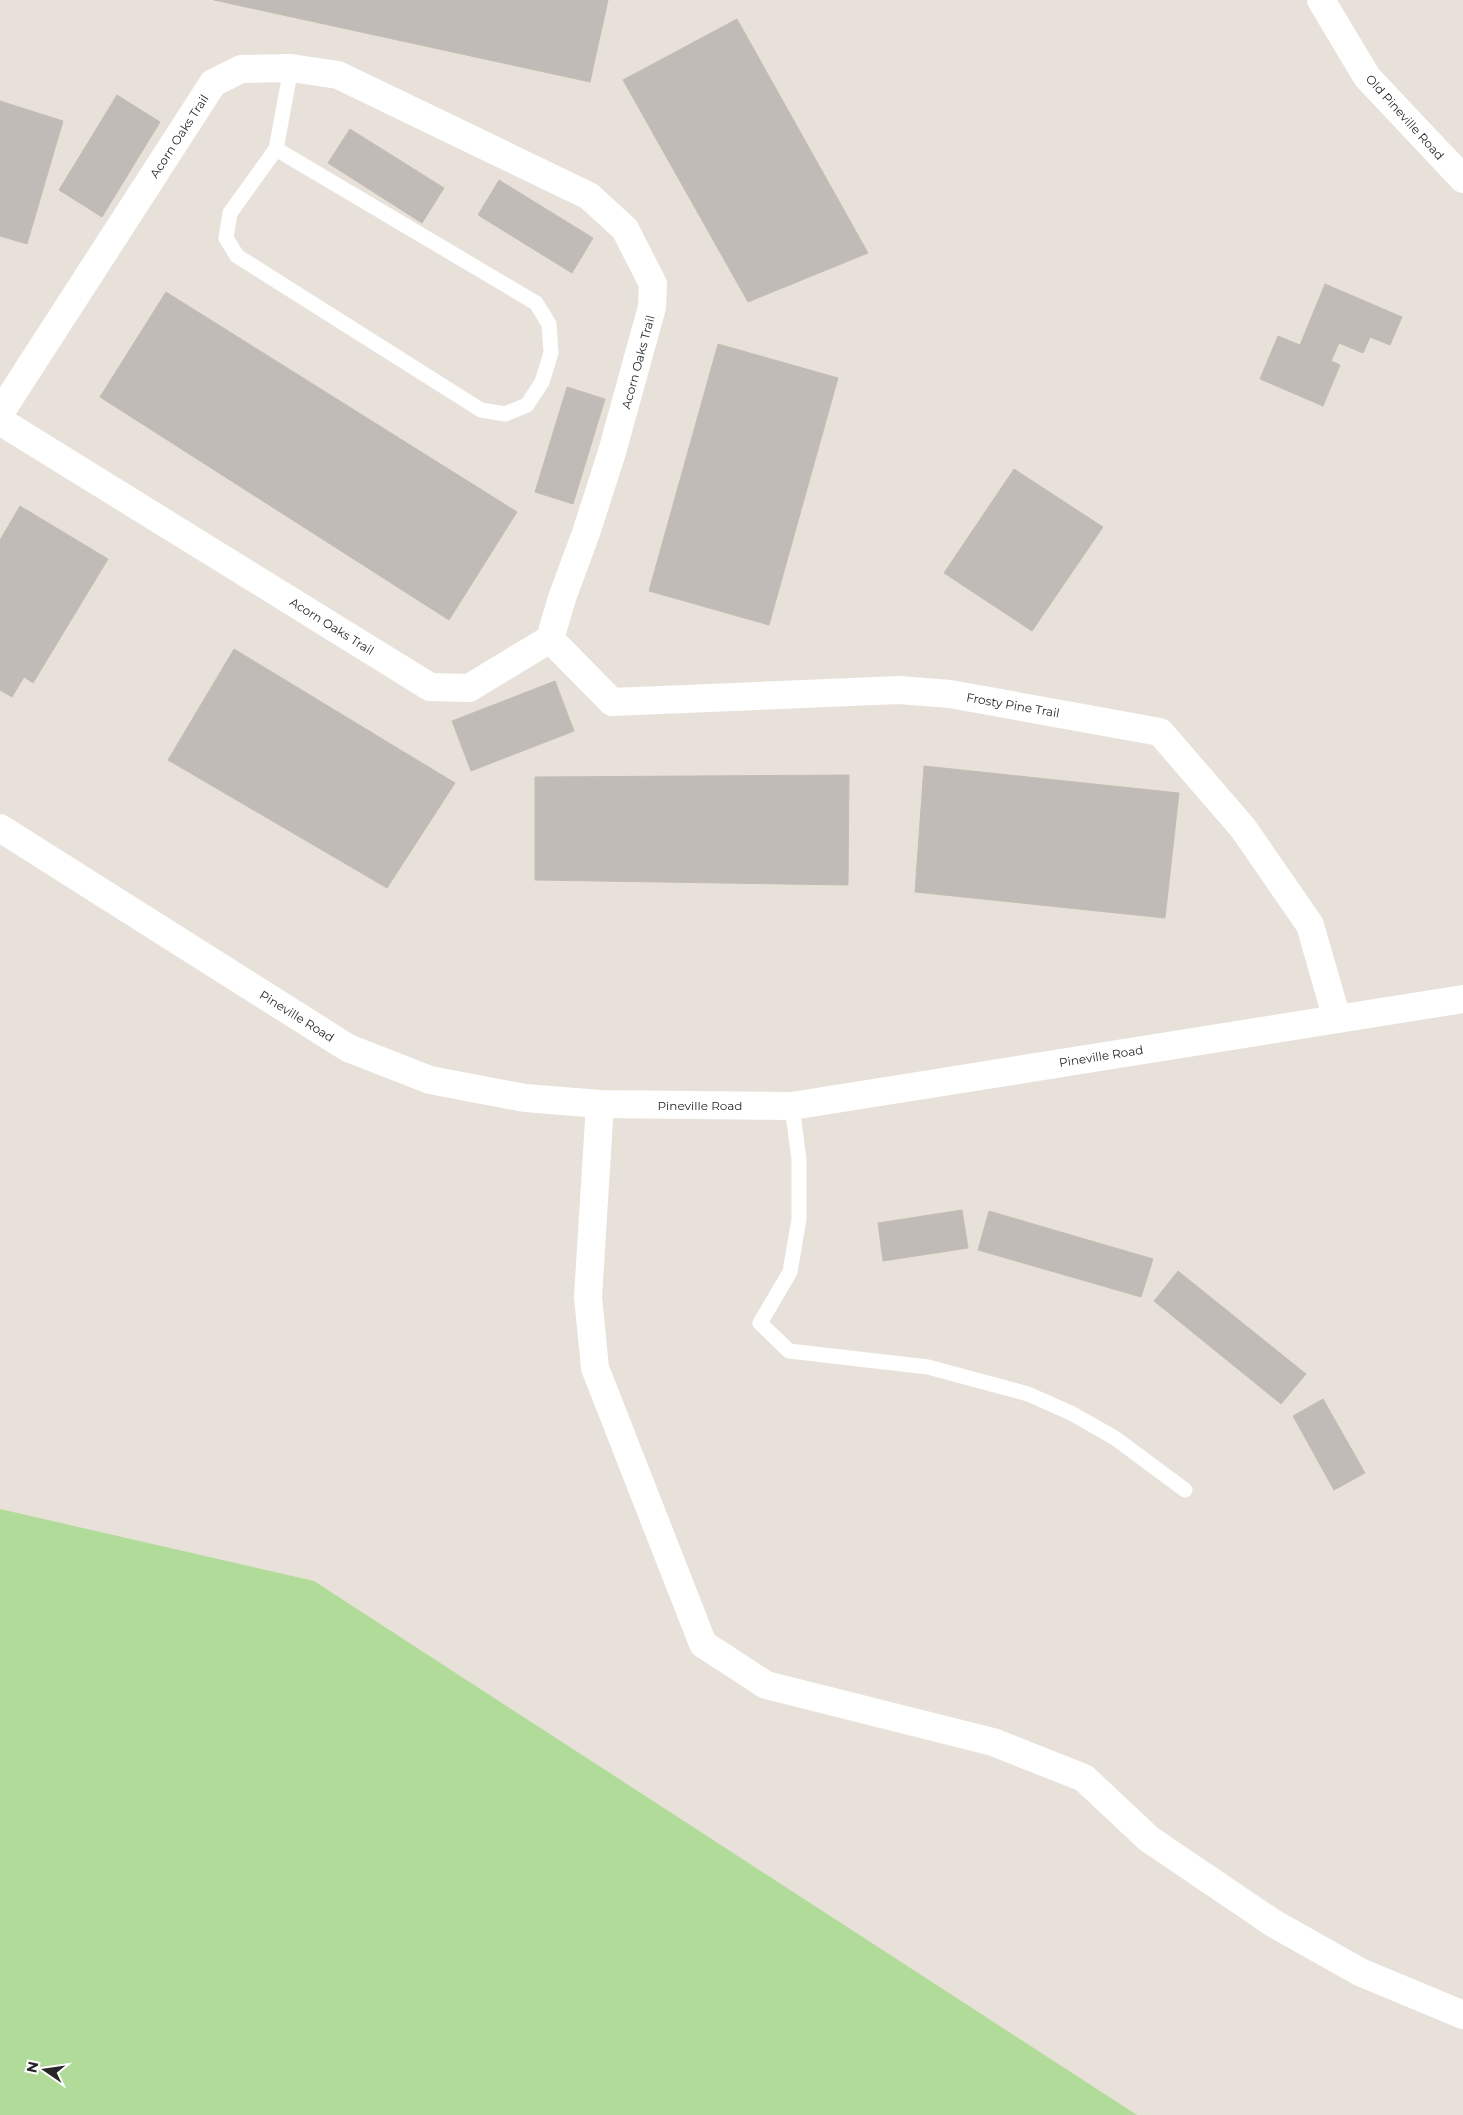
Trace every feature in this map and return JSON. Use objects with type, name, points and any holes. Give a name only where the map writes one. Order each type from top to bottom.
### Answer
[{"type":"street","name":"Old Pineville Road","points":[[1321,0],[1367,77],[1463,179]]},
{"type":"street","name":"Acorn Oaks Trail","points":[[0,413],[213,83],[241,69],[291,68],[338,75],[589,196],[625,229],[653,284],[652,307],[632,385],[601,488],[562,598],[550,639],[470,688],[430,687],[0,421]]},
{"type":"street","name":"Frosty Pine Trail","points":[[550,639],[612,702],[899,690],[950,694],[1160,732],[1243,828],[1310,925],[1337,1019]]},
{"type":"street","name":"Pineville Road","points":[[0,828],[348,1048],[430,1080],[525,1098],[600,1104],[792,1106],[1463,999]]},
{"type":"street","points":[[600,1104],[588,1296],[595,1368],[703,1644],[766,1685],[993,1742],[1084,1778],[1149,1839],[1273,1923],[1360,1972],[1463,2015]]},
{"type":"lane","points":[[276,149],[536,303],[549,324],[551,353],[542,382],[527,405],[505,414],[481,410],[237,256],[226,238],[230,213],[276,149],[291,68]]},
{"type":"lane","points":[[792,1106],[799,1160],[799,1219],[790,1272],[760,1323],[789,1352],[928,1367],[1028,1394],[1071,1413],[1115,1438],[1185,1490]]},
{"type":"green space","points":[[0,1509],[314,1581],[1137,2115],[0,2115]]},
{"type":"building","points":[[214,0],[608,0],[590,82]]},
{"type":"building","points":[[737,19],[868,253],[748,302],[623,80]]},
{"type":"building","points":[[117,95],[160,122],[102,217],[59,190]]},
{"type":"building","points":[[0,101],[63,121],[27,244],[0,236]]},
{"type":"building","points":[[350,129],[444,188],[422,223],[328,163]]},
{"type":"building","points":[[499,180],[593,238],[572,273],[478,215]]},
{"type":"building","points":[[1325,284],[1402,317],[1390,345],[1370,337],[1363,353],[1339,343],[1331,361],[1340,365],[1323,406],[1260,379],[1278,336],[1300,345]]},
{"type":"building","points":[[166,292],[517,512],[449,620],[100,397]]},
{"type":"building","points":[[718,344],[838,378],[769,625],[649,591]]},
{"type":"building","points":[[567,387],[605,399],[573,504],[535,492]]},
{"type":"building","points":[[1014,469],[1103,527],[1032,631],[944,573]]},
{"type":"building","points":[[20,506],[108,559],[33,683],[24,677],[12,697],[0,690],[0,540]]},
{"type":"building","points":[[234,649],[455,783],[387,888],[168,760]]},
{"type":"building","points":[[555,681],[574,731],[471,771],[452,721]]},
{"type":"building","points":[[924,766],[1179,793],[1165,918],[915,892]]},
{"type":"building","points":[[849,775],[848,885],[535,880],[535,777]]},
{"type":"building","points":[[962,1210],[968,1248],[883,1261],[878,1223]]},
{"type":"building","points":[[989,1211],[1153,1259],[1141,1297],[978,1250]]},
{"type":"building","points":[[1178,1271],[1306,1374],[1281,1404],[1154,1301]]},
{"type":"building","points":[[1323,1399],[1365,1473],[1334,1490],[1293,1416]]}]
